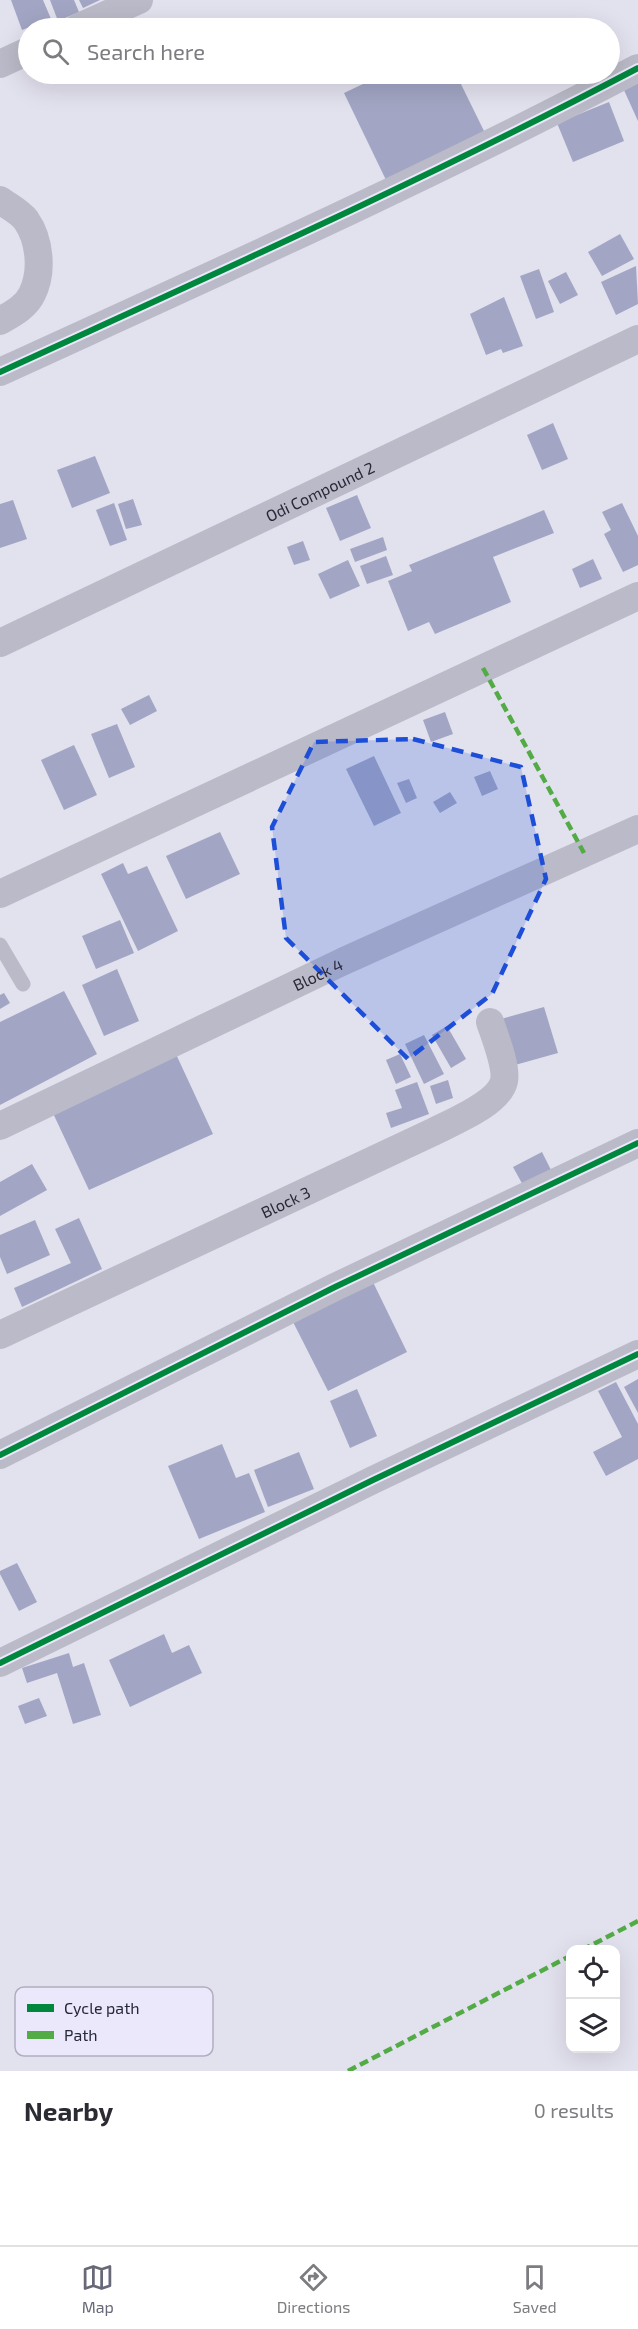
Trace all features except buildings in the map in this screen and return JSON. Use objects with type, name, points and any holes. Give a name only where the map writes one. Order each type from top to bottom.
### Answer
[{"type":"street","points":[[99,18],[139,0]]},
{"type":"street","points":[[0,64],[18,56]]},
{"type":"street","points":[[620,77],[638,68]]},
{"type":"street","points":[[0,372],[382,197],[518,131],[608,84]]},
{"type":"street","points":[[0,200],[25,218],[34,234],[38,250],[38,271],[32,294],[19,310],[0,321]]},
{"type":"street","name":"Odi Compound 2","points":[[0,643],[638,339]]},
{"type":"street","points":[[0,894],[638,596]]},
{"type":"street","name":"Block 4","points":[[0,1126],[344,961],[638,829]]},
{"type":"street","name":"Block 3","points":[[0,1335],[433,1132],[485,1105],[499,1092],[504,1081],[503,1065],[490,1022]]},
{"type":"street","points":[[0,1455],[335,1287],[638,1143]]},
{"type":"street","points":[[0,1663],[373,1480],[638,1354]]},
{"type":"lane","points":[[0,945],[23,984]]},
{"type":"highlighted area","points":[[413,739],[521,767],[546,879],[492,994],[408,1059],[286,938],[272,827],[314,742]]},
{"type":"marked path","points":[[483,668],[584,853]]},
{"type":"marked path","points":[[592,1945],[638,1921]]},
{"type":"marked path","points":[[348,2071],[566,1958]]},
{"type":"cycle path","points":[[620,77],[638,68]]},
{"type":"cycle path","points":[[0,372],[401,187],[607,84]]},
{"type":"cycle path","points":[[0,1455],[335,1287],[638,1143]]},
{"type":"cycle path","points":[[0,1663],[373,1480],[638,1354]]}]
